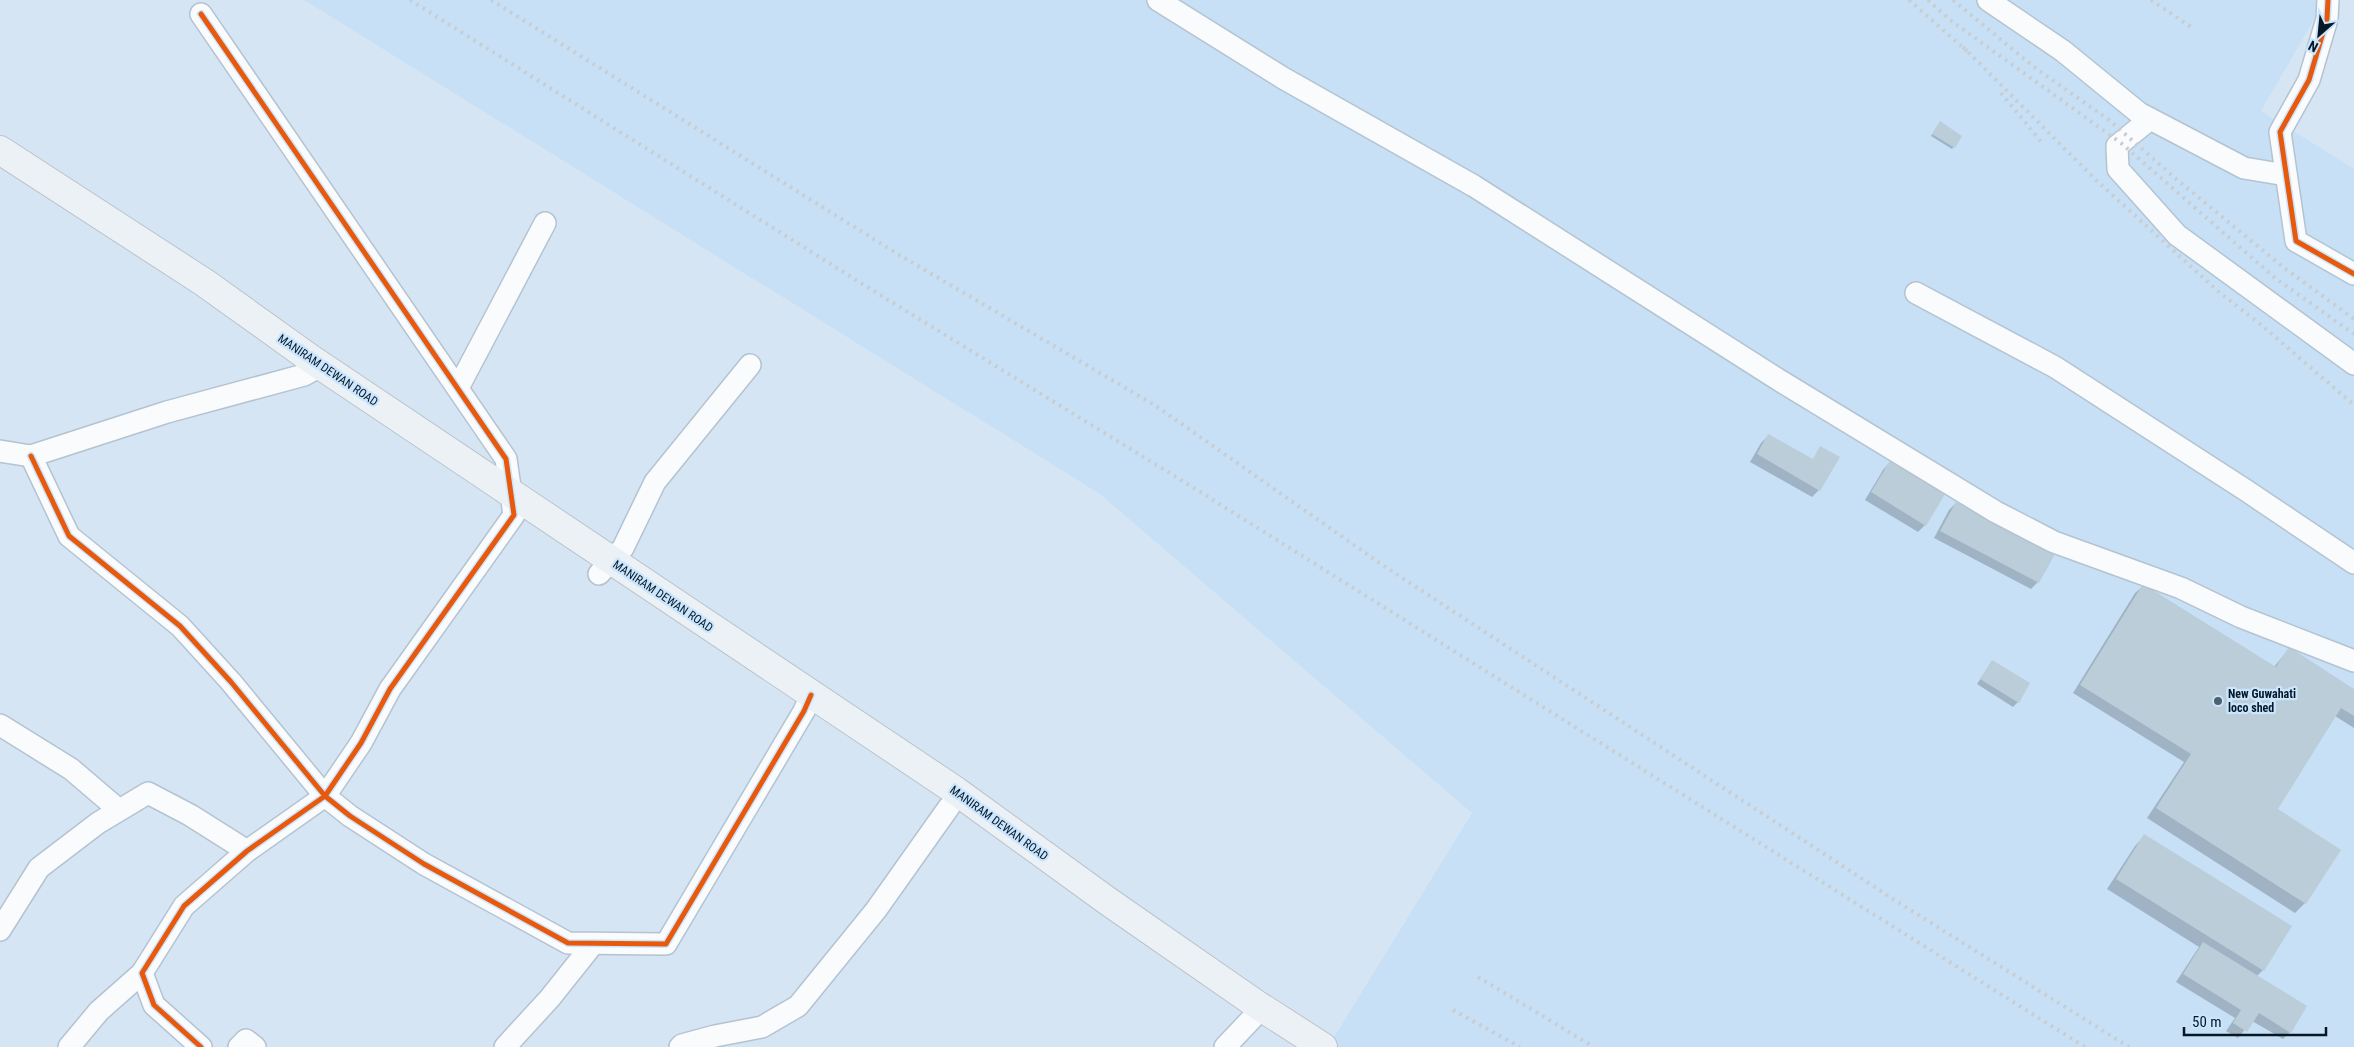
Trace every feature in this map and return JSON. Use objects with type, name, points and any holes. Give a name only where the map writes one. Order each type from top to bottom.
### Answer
[{"type":"main road","name":"MANIRAM DEWAN ROAD","points":[[0,150],[205,283],[312,370]]},
{"type":"main road","name":"MANIRAM DEWAN ROAD","points":[[0,170],[312,370],[807,703],[949,807],[1137,931],[1256,1014],[1292,1047]]},
{"type":"main road","name":"MANIRAM DEWAN ROAD","points":[[807,703],[956,791],[1137,931]]},
{"type":"main road","name":"MANIRAM DEWAN ROAD","points":[[1256,1014],[1323,1047]]},
{"type":"street","points":[[1158,0],[1283,78],[1474,186],[1779,380],[1996,512],[2054,542],[2181,588],[2241,617],[2354,661]]},
{"type":"street","points":[[1988,0],[2063,51],[2139,113],[2244,168],[2286,175]]},
{"type":"street","points":[[2328,0],[2327,19],[2309,80],[2280,132],[2296,241],[2354,274]]},
{"type":"street","points":[[69,1047],[100,1012],[142,973],[184,906],[247,851],[325,796],[361,743],[390,689],[512,504],[506,459],[201,14]]},
{"type":"street","points":[[2150,119],[2117,146],[2118,170],[2177,235],[2354,364]]},
{"type":"street","points":[[458,388],[545,222]]},
{"type":"street","points":[[1916,293],[2055,368],[2247,491],[2354,563]]},
{"type":"street","points":[[605,568],[622,548],[655,482],[750,365]]},
{"type":"street","points":[[0,451],[31,456],[167,412],[312,370]]},
{"type":"street","points":[[31,456],[69,536],[180,626],[231,682],[325,796],[350,816],[424,864],[568,942],[666,944],[807,703]]},
{"type":"street","points":[[0,725],[71,769],[119,810]]},
{"type":"street","points":[[0,930],[39,868],[98,823],[148,793],[190,815],[247,851]]},
{"type":"street","points":[[680,1047],[682,1044],[715,1036],[762,1028],[798,1006],[876,910],[949,807]]},
{"type":"street","points":[[505,1047],[550,998],[593,944]]},
{"type":"street","points":[[142,973],[154,1005],[201,1047]]},
{"type":"street","points":[[1225,1047],[1256,1014]]},
{"type":"street","points":[[239,1047],[246,1040],[255,1047]]},
{"type":"shaded area","points":[[304,0],[2325,0],[2261,111],[2354,169],[2354,1047],[1328,1047],[1472,813],[1100,494]]},
{"type":"building","points":[[1940,121],[1962,136],[1955,148],[1932,134]]},
{"type":"building","points":[[1768,434],[1813,459],[1820,446],[1840,457],[1820,491],[1757,454]]},
{"type":"building","points":[[1890,461],[1945,494],[1926,526],[1871,492]]},
{"type":"building","points":[[1956,502],[2055,554],[2039,583],[1940,531]]},
{"type":"building","name":"New Guwahati loco shed","points":[[2143,584],[2276,667],[2289,647],[2354,689],[2354,716],[2341,708],[2278,809],[2341,850],[2306,904],[2156,808],[2191,754],[2080,685]]},
{"type":"building","points":[[1992,660],[2030,683],[2019,703],[1980,679]]},
{"type":"building","points":[[2144,834],[2292,926],[2264,971],[2116,879]]},
{"type":"building","points":[[2203,942],[2307,1006],[2291,1033],[2259,1013],[2247,1032],[2233,1023],[2241,1010],[2183,974]]},
{"type":"railway","points":[[410,0],[864,285],[1202,493],[2085,1047]]},
{"type":"railway","points":[[491,0],[896,253],[1156,406],[1381,564],[1893,899],[2129,1047]]},
{"type":"railway","points":[[1909,0],[1968,52]]},
{"type":"railway","points":[[1928,0],[1950,20],[2121,143],[2275,278],[2354,334]]},
{"type":"railway","points":[[1953,0],[2034,67],[2109,120],[2175,178],[2283,267],[2354,319]]},
{"type":"railway","points":[[2151,0],[2191,27]]},
{"type":"railway","points":[[1963,47],[2096,180],[2219,292],[2260,324],[2354,405]]},
{"type":"railway","points":[[2001,93],[2042,143]]},
{"type":"railway","points":[[1478,977],[1594,1047]]},
{"type":"railway","points":[[1453,1010],[1520,1047]]},
{"type":"cycle path","points":[[2328,0],[2327,19],[2309,80],[2280,132],[2296,241],[2354,274]]},
{"type":"cycle path","points":[[201,14],[506,459],[514,515],[390,689],[361,743],[325,796],[247,851],[184,906],[142,973],[154,1005],[201,1047]]},
{"type":"cycle path","points":[[31,456],[69,536],[180,626],[231,682],[325,796],[350,816],[424,864],[568,943],[666,944],[804,711],[811,695]]},
{"type":"place","name":"New Guwahati loco shed","points":[[2218,701]]}]
